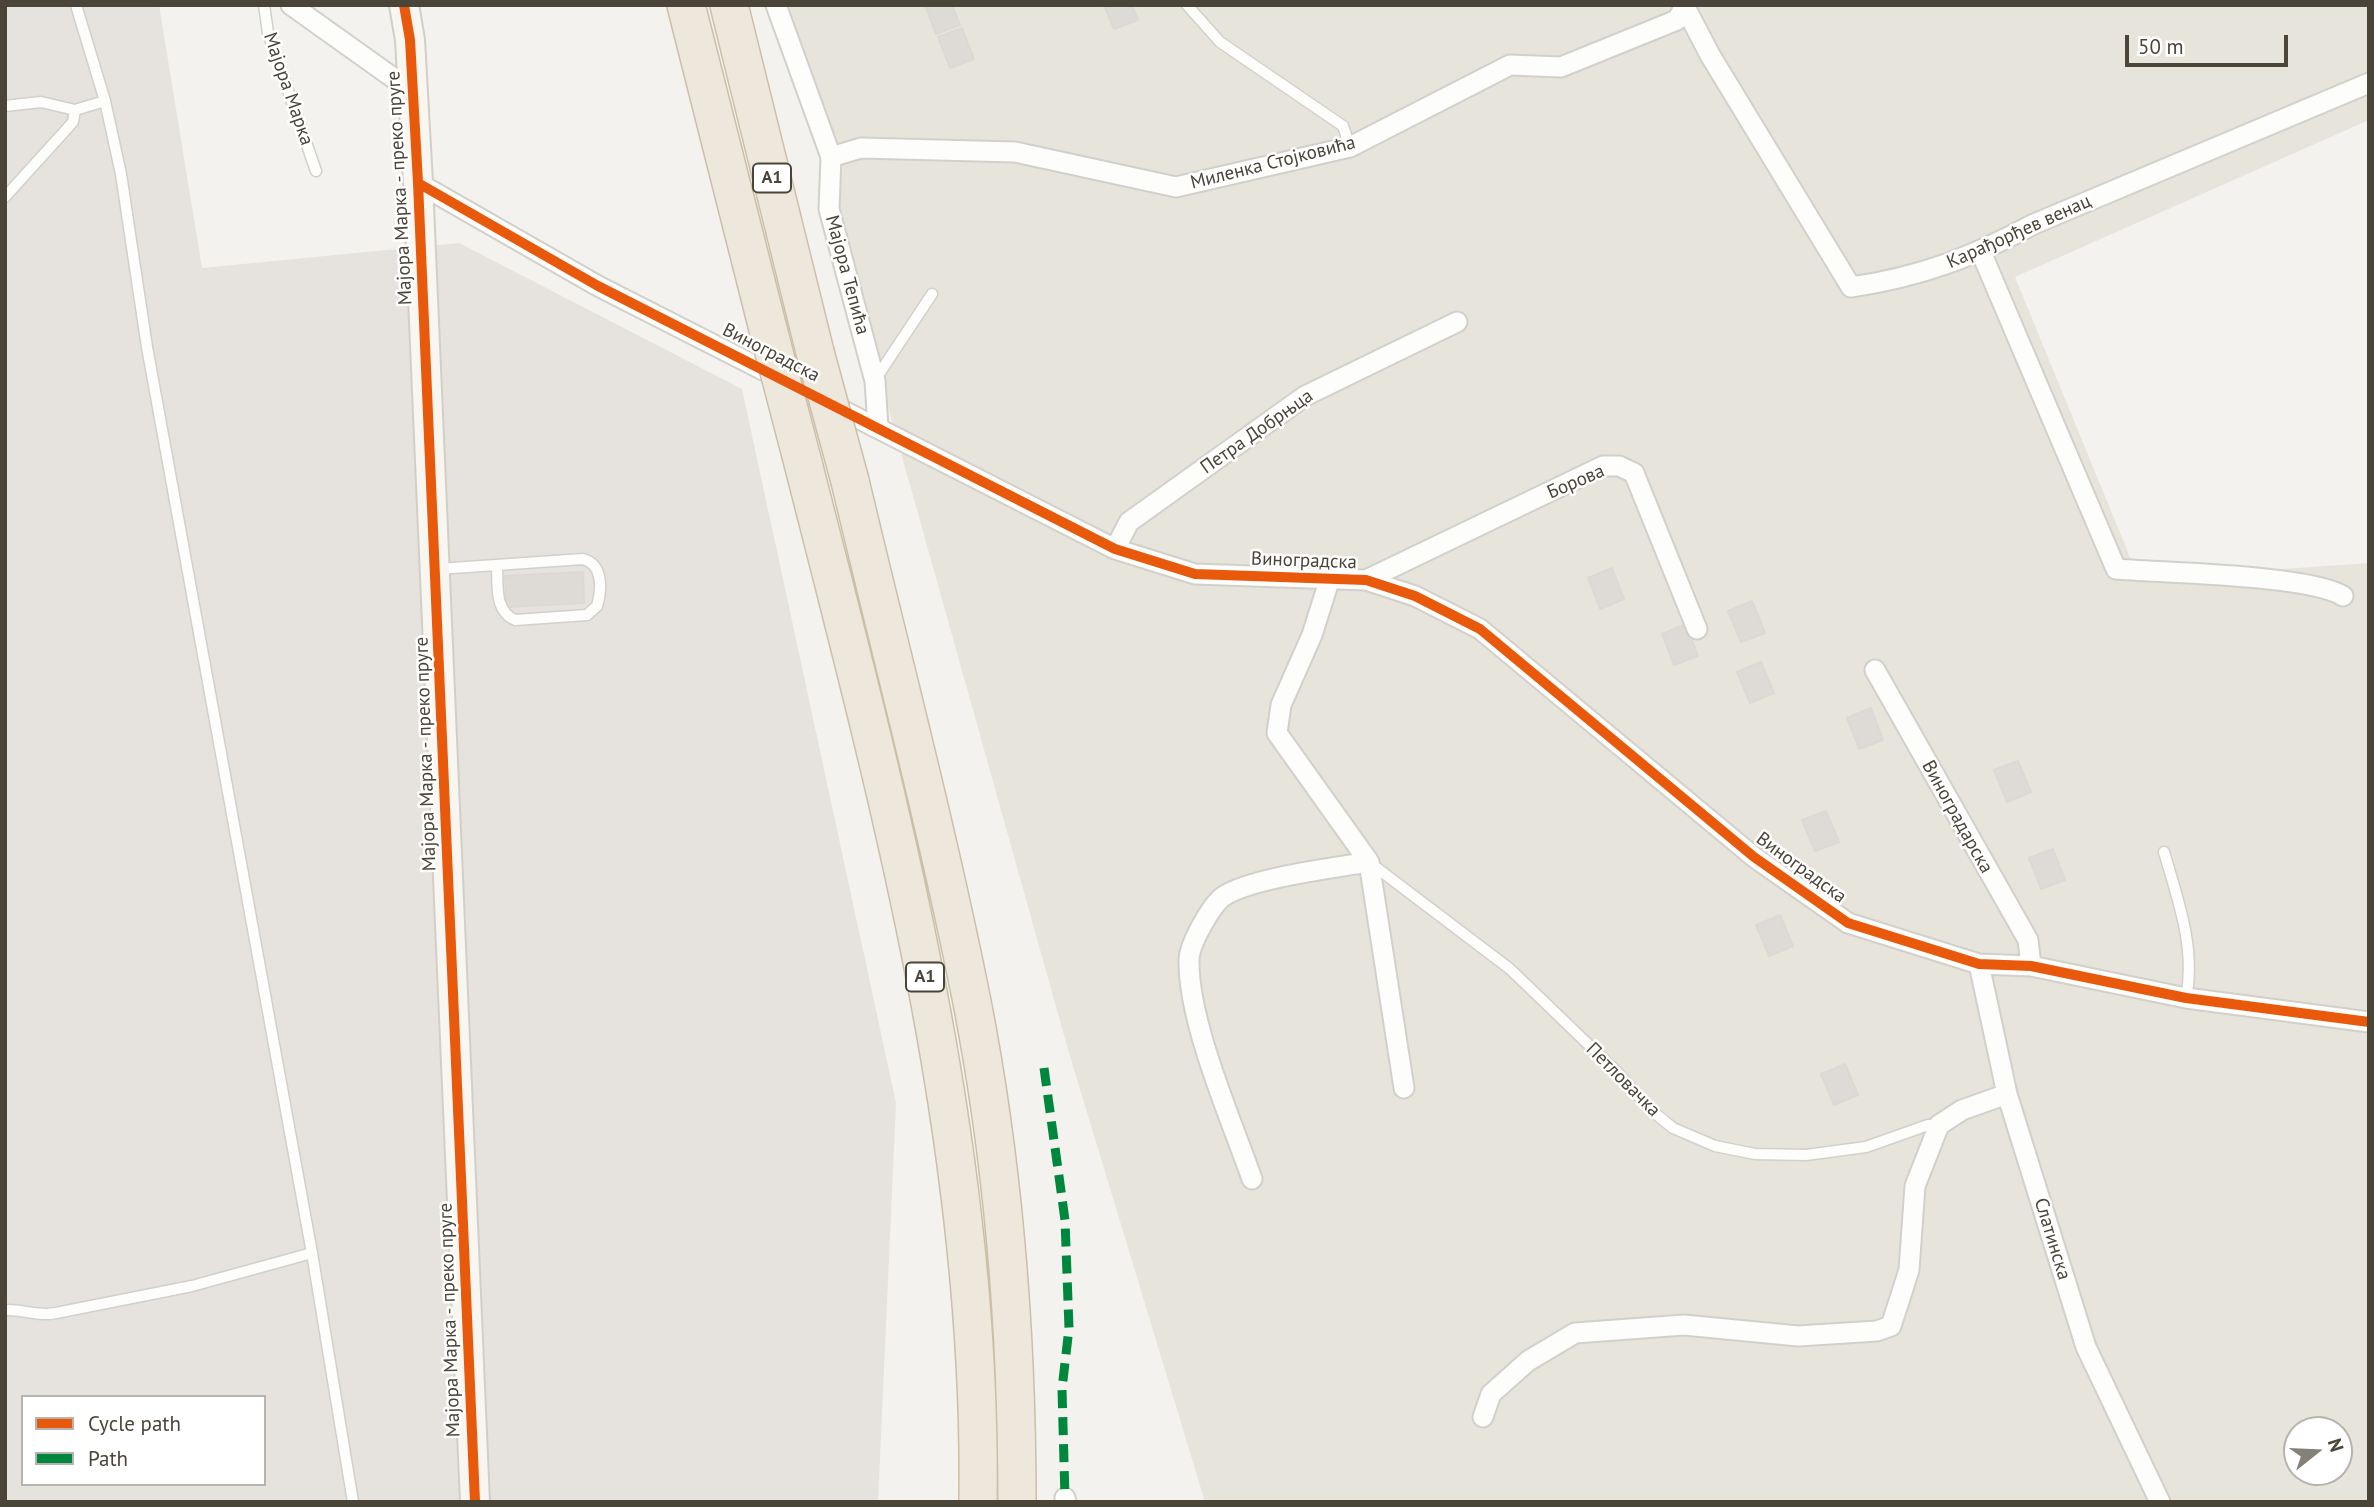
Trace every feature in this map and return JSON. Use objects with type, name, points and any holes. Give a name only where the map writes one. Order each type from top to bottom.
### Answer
[{"type":"highway","name":"A1","points":[[686,5],[902,862],[939,1046],[962,1199],[974,1311],[978,1502]]},
{"type":"highway","name":"A1","points":[[729,5],[925,788],[972,1001],[986,1088],[1009,1284],[1016,1386],[1017,1502]]},
{"type":"street","name":"Мајора Марка","points":[[291,5],[413,92]]},
{"type":"street","name":"Мајора Марка - преко пруге","points":[[404,5],[413,92],[418,183],[475,1502]]},
{"type":"street","name":"Мајора Тепића","points":[[776,5],[831,157],[829,209],[875,381],[878,427]]},
{"type":"street","name":"Миленка Стојковића","points":[[831,157],[861,148],[1015,152],[1176,187],[1350,147],[1510,65],[1561,67],[1677,20],[1684,6]]},
{"type":"street","name":"Карађорђев венац","points":[[1684,6],[1731,90],[1851,288],[1903,279],[1981,252],[2035,224],[2369,83]]},
{"type":"street","name":"Виноградска","points":[[418,183],[598,286],[1115,549],[1195,575],[1366,580],[1415,596],[1480,629],[1754,857],[1848,923],[1979,964],[2031,966],[2186,998],[2369,1022]]},
{"type":"street","points":[[1981,252],[2116,569],[2292,582],[2330,588],[2343,596]]},
{"type":"street","name":"Петра Добрњца","points":[[1115,549],[1129,522],[1305,396],[1457,322]]},
{"type":"street","name":"Борова","points":[[1366,580],[1603,466],[1619,466],[1633,473],[1697,629]]},
{"type":"street","name":"Петловачка","points":[[1330,578],[1312,635],[1280,705],[1277,733],[1294,762],[1369,862],[1404,1088]]},
{"type":"street","name":"Виноградарска","points":[[1875,670],[2028,940],[2031,966]]},
{"type":"street","points":[[1252,1179],[1198,1022],[1188,958],[1203,922],[1224,896],[1269,880],[1369,862]]},
{"type":"street","name":"Слатинска","points":[[1979,964],[2007,1094],[2086,1347],[2159,1501]]},
{"type":"street","name":"Петловачка","points":[[1939,1125],[1962,1110],[2007,1094]]},
{"type":"street","points":[[1483,1417],[1491,1394],[1528,1361],[1575,1333],[1684,1325],[1798,1336],[1877,1331],[1891,1325],[1909,1270],[1915,1186],[1939,1125]]},
{"type":"lane","points":[[76,5],[105,101],[121,174],[146,347],[312,1252],[353,1502]]},
{"type":"lane","name":"Мајора Марка","points":[[264,5],[268,33],[316,171]]},
{"type":"lane","points":[[1187,5],[1220,42],[1343,126],[1350,147]]},
{"type":"lane","points":[[5,106],[41,102],[75,110],[105,101]]},
{"type":"lane","points":[[5,197],[73,122],[75,110]]},
{"type":"lane","points":[[875,381],[932,294]]},
{"type":"lane","points":[[435,570],[496,565],[589,560],[600,581],[597,606],[587,615],[515,620],[502,612],[499,606],[496,565]]},
{"type":"lane","points":[[2164,852],[2185,927],[2190,979],[2186,998]]},
{"type":"lane","name":"Петловачка","points":[[1369,862],[1381,868],[1510,969],[1617,1072],[1652,1111],[1673,1128],[1715,1146],[1755,1154],[1806,1155],[1866,1147],[1928,1125],[1939,1125]]},
{"type":"lane","points":[[5,1310],[20,1309],[41,1316],[192,1286],[312,1252]]},
{"type":"shaded area","points":[[5,5],[159,5],[202,268],[459,243],[742,389],[896,1103],[878,1502],[5,1502]]},
{"type":"shaded area","points":[[783,5],[2369,5],[2369,120],[2015,277],[2139,579],[2369,563],[2369,1502],[1205,1502],[1069,1053],[854,285]]},
{"type":"building","points":[[925,5],[952,5],[960,25],[936,34]]},
{"type":"building","points":[[1104,5],[1132,5],[1138,20],[1114,29]]},
{"type":"building","points":[[962,28],[974,59],[950,68],[938,37]]},
{"type":"building","points":[[1612,568],[1624,599],[1600,609],[1588,578]]},
{"type":"building","points":[[583,572],[584,603],[507,607],[505,576]]},
{"type":"building","points":[[1752,601],[1765,633],[1741,642],[1728,611]]},
{"type":"building","points":[[1686,624],[1698,656],[1674,665],[1662,634]]},
{"type":"building","points":[[1761,662],[1774,693],[1750,703],[1737,672]]},
{"type":"building","points":[[1871,708],[1883,740],[1859,749],[1847,718]]},
{"type":"building","points":[[2018,761],[2031,792],[2007,802],[1994,770]]},
{"type":"building","points":[[1826,811],[1839,842],[1815,851],[1802,820]]},
{"type":"building","points":[[2053,849],[2065,880],[2041,889],[2029,858]]},
{"type":"building","points":[[1780,915],[1793,946],[1769,956],[1756,925]]},
{"type":"building","points":[[1845,1064],[1858,1095],[1834,1105],[1821,1074]]},
{"type":"marked path","points":[[1044,1068],[1065,1220],[1069,1328],[1062,1389],[1065,1498]]},
{"type":"cycle path","points":[[404,5],[410,40],[418,183],[475,1502]]},
{"type":"cycle path","points":[[418,183],[598,286],[1115,549],[1195,574],[1366,580],[1415,596],[1480,629],[1754,857],[1848,923],[1979,964],[2031,966],[2186,998],[2369,1022]]}]
